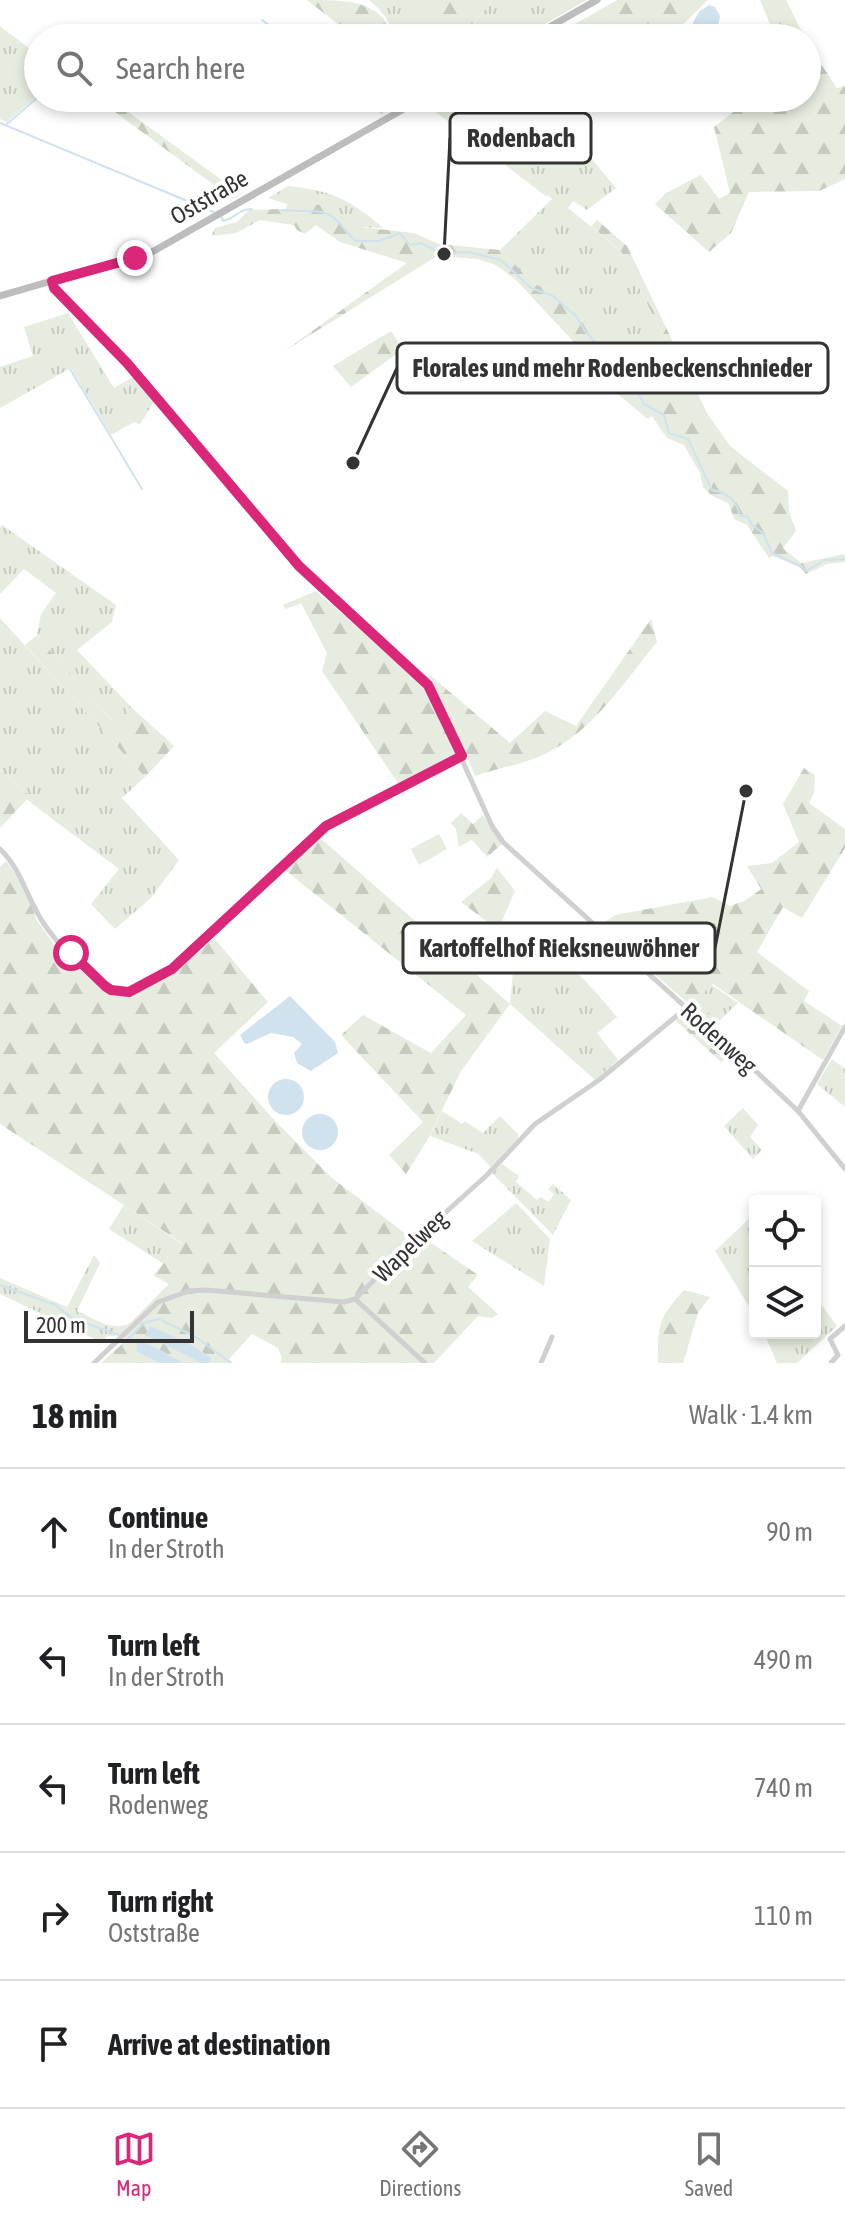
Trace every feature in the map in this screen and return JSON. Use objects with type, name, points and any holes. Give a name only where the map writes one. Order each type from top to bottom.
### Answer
[{"type":"main road","points":[[555,24],[597,0]]},
{"type":"main road","name":"Oststraße","points":[[0,296],[152,252],[398,112]]},
{"type":"street","name":"Rodenweg","points":[[52,281],[57,293],[127,363],[299,566],[428,685],[492,826],[503,842],[798,1111],[845,1169]]},
{"type":"street","points":[[0,849],[8,856],[26,886],[42,922],[59,941],[105,986],[111,990],[129,992],[182,962],[326,826],[462,756]]},
{"type":"street","name":"Wapelweg","points":[[94,1363],[158,1302],[189,1291],[344,1302],[355,1299],[487,1175],[535,1124],[599,1080],[685,1009]]},
{"type":"street","points":[[798,1111],[845,1027]]},
{"type":"street","points":[[355,1299],[425,1363]]},
{"type":"street","points":[[831,1363],[838,1355],[830,1339],[845,1326]]},
{"type":"street","points":[[541,1363],[552,1337]]},
{"type":"green space","points":[[307,0],[361,5],[372,9],[387,24],[338,24]]},
{"type":"green space","points":[[369,0],[418,0],[448,24],[389,24]]},
{"type":"green space","points":[[418,0],[492,0],[473,24],[447,24]]},
{"type":"green space","points":[[492,0],[587,0],[545,24],[474,24]]},
{"type":"green space","points":[[617,0],[708,0],[683,24],[609,24],[598,11]]},
{"type":"green space","points":[[760,0],[786,0],[798,24],[770,24]]},
{"type":"green space","points":[[598,11],[609,24],[575,24]]},
{"type":"green space","points":[[0,26],[24,44],[24,107],[7,122],[0,119]]},
{"type":"green space","points":[[821,64],[837,88],[845,86],[845,179],[819,191],[749,192],[731,233],[709,252],[655,204],[666,193],[701,175],[719,199],[730,193],[714,127],[733,112],[821,112]]},
{"type":"green space","points":[[115,112],[128,112],[241,194],[233,199]]},
{"type":"green space","points":[[436,112],[445,112],[551,191],[547,197]]},
{"type":"green space","points":[[445,112],[572,112],[567,148],[578,157],[591,158],[616,188],[587,210],[573,201],[568,208],[621,251],[678,366],[651,383],[552,288],[536,285],[500,250],[552,199],[548,195],[551,191]]},
{"type":"green space","points":[[288,186],[340,198],[383,228],[360,227],[329,207],[288,208],[287,204],[268,198]]},
{"type":"green space","points":[[292,199],[329,207],[360,227],[414,233],[439,244],[500,250],[536,285],[552,288],[652,383],[678,366],[621,251],[591,226],[597,220],[627,246],[707,413],[730,446],[788,491],[789,511],[796,531],[783,548],[801,563],[845,554],[845,562],[827,564],[806,574],[801,568],[773,556],[769,558],[747,525],[734,519],[729,504],[703,487],[700,473],[684,445],[667,438],[652,416],[648,419],[621,397],[516,280],[496,265],[477,259],[437,256],[283,352],[407,263],[340,242],[316,225],[305,234],[294,225],[260,220],[236,233],[211,236],[215,228],[237,222],[249,210],[285,209]]},
{"type":"green space","points":[[68,313],[114,388],[133,377],[154,402],[140,424],[134,422],[111,435],[71,368],[0,408],[0,367],[33,356],[24,327]]},
{"type":"green space","points":[[391,331],[403,349],[351,387],[333,366]]},
{"type":"green space","points":[[2,525],[116,605],[112,622],[77,650],[131,707],[115,724],[37,635],[41,614],[56,593],[24,569],[0,594]]},
{"type":"green space","points":[[316,591],[408,672],[431,676],[510,743],[545,711],[576,726],[651,619],[657,642],[594,718],[547,753],[475,776],[465,752],[400,786],[322,671],[327,653],[301,603],[285,609],[283,605]]},
{"type":"green space","points":[[0,618],[145,777],[122,798],[179,860],[151,898],[115,929],[91,904],[119,869],[26,799],[29,795],[0,769]]},
{"type":"green space","points":[[37,635],[114,723],[131,707],[174,746],[145,777],[25,645]]},
{"type":"green space","points":[[804,768],[815,775],[814,793],[809,803],[845,829],[845,848],[802,918],[783,907],[757,952],[809,991],[804,1001],[842,1026],[823,1060],[713,984],[696,1000],[718,1022],[714,1026],[602,928],[602,924],[615,915],[713,897],[730,906],[746,900],[761,889],[747,866],[772,863],[799,842],[783,804]]},
{"type":"green space","points":[[0,769],[30,796],[0,828]]},
{"type":"green space","points":[[461,813],[473,824],[483,815],[502,844],[487,857],[472,840],[459,847],[456,829],[451,823]]},
{"type":"green space","points":[[439,834],[447,849],[419,865],[411,849]]},
{"type":"green space","points":[[319,837],[510,1004],[461,1071],[428,1139],[406,1174],[389,1155],[423,1122],[341,1035],[363,1015],[431,1053],[466,1015],[285,870]]},
{"type":"green space","points":[[6,861],[26,889],[37,921],[62,955],[90,974],[100,989],[129,995],[175,973],[214,938],[268,1002],[214,1053],[332,1178],[406,1234],[407,1243],[413,1247],[424,1238],[478,1275],[468,1287],[498,1314],[492,1318],[478,1316],[434,1363],[280,1363],[282,1358],[278,1348],[252,1334],[229,1359],[233,1363],[210,1363],[211,1358],[187,1342],[150,1326],[146,1335],[201,1363],[184,1363],[141,1340],[137,1352],[159,1363],[101,1363],[121,1345],[134,1319],[169,1284],[153,1275],[182,1243],[0,1124],[0,867]]},
{"type":"green space","points":[[497,868],[515,891],[498,930],[461,902],[491,878]]},
{"type":"green space","points":[[535,942],[568,964],[617,1017],[597,1033],[618,1060],[595,1080],[510,1004],[514,961]]},
{"type":"green space","points":[[712,985],[738,1003],[718,1022],[695,1000]]},
{"type":"green space","points":[[684,1013],[731,1054],[721,1062],[675,1020]]},
{"type":"green space","points":[[832,1059],[845,1069],[845,1107],[817,1084]]},
{"type":"green space","points":[[743,1108],[758,1125],[750,1137],[762,1150],[753,1159],[724,1126]]},
{"type":"green space","points":[[442,1111],[483,1133],[500,1116],[518,1134],[518,1138],[491,1167],[478,1154],[430,1136]]},
{"type":"green space","points":[[502,1164],[519,1176],[516,1182],[537,1200],[541,1197],[549,1202],[554,1194],[548,1189],[553,1184],[571,1200],[553,1235],[492,1173]]},
{"type":"green space","points":[[516,1203],[550,1239],[544,1286],[472,1241]]},
{"type":"green space","points":[[124,1205],[182,1244],[164,1264],[109,1229]]},
{"type":"green space","points":[[749,1219],[749,1306],[715,1251]]},
{"type":"green space","points":[[94,1255],[100,1263],[77,1311],[114,1326],[127,1324],[134,1319],[121,1334],[108,1336],[101,1342],[0,1294],[0,1278],[67,1307]]},
{"type":"green space","points":[[684,1290],[710,1297],[698,1313],[683,1363],[658,1363],[661,1323]]},
{"type":"green space","points":[[821,1304],[837,1326],[797,1363],[777,1363],[767,1339],[821,1339]]},
{"type":"water","points":[[709,5],[715,7],[720,16],[719,24],[693,24],[700,11]]},
{"type":"water","points":[[290,996],[335,1042],[338,1053],[311,1071],[297,1063],[294,1053],[302,1044],[293,1037],[271,1033],[247,1044],[240,1035]]},
{"type":"water","points":[[286,1079],[299,1084],[304,1097],[299,1110],[286,1115],[273,1110],[268,1097],[273,1084]]},
{"type":"water","points":[[320,1114],[333,1119],[338,1132],[333,1145],[320,1150],[307,1145],[302,1132],[307,1119]]},
{"type":"water","points":[[150,1326],[187,1342],[211,1358],[210,1363],[201,1363],[145,1335]]},
{"type":"water","points":[[141,1340],[184,1363],[159,1363],[137,1352],[136,1345]]},
{"type":"waterway","points":[[262,20],[267,24]]},
{"type":"waterway","points":[[6,125],[24,109]]},
{"type":"waterway","points":[[0,123],[216,213]]},
{"type":"waterway","points":[[221,217],[223,221],[252,209]]},
{"type":"waterway","points":[[282,210],[328,214],[356,241],[379,241],[400,233],[410,245],[421,243],[440,253],[468,252],[501,260],[531,288],[553,296],[576,316],[607,355],[626,386],[639,395],[644,404],[664,415],[669,433],[688,439],[712,490],[730,498],[740,515],[748,517],[752,525],[763,533],[772,553],[806,571],[825,560],[845,559]]},
{"type":"waterway","points":[[70,369],[142,489]]},
{"type":"waterway","points":[[0,1285],[55,1305],[78,1323],[119,1335]]},
{"type":"waterway","points":[[126,1341],[144,1323],[159,1319],[196,1337],[231,1363]]},
{"type":"place","name":"Rodenbach","points":[[444,254]]},
{"type":"place","name":"Florales und mehr Rodenbeckenschnieder","points":[[353,463]]},
{"type":"place","name":"Kartoffelhof Rieksneuwöhner","points":[[746,791]]},
{"type":"route","points":[[71,953],[105,986],[111,990],[129,992],[182,962],[326,826],[462,756],[428,685],[299,566],[127,363],[54,288],[52,281],[135,258]]}]
